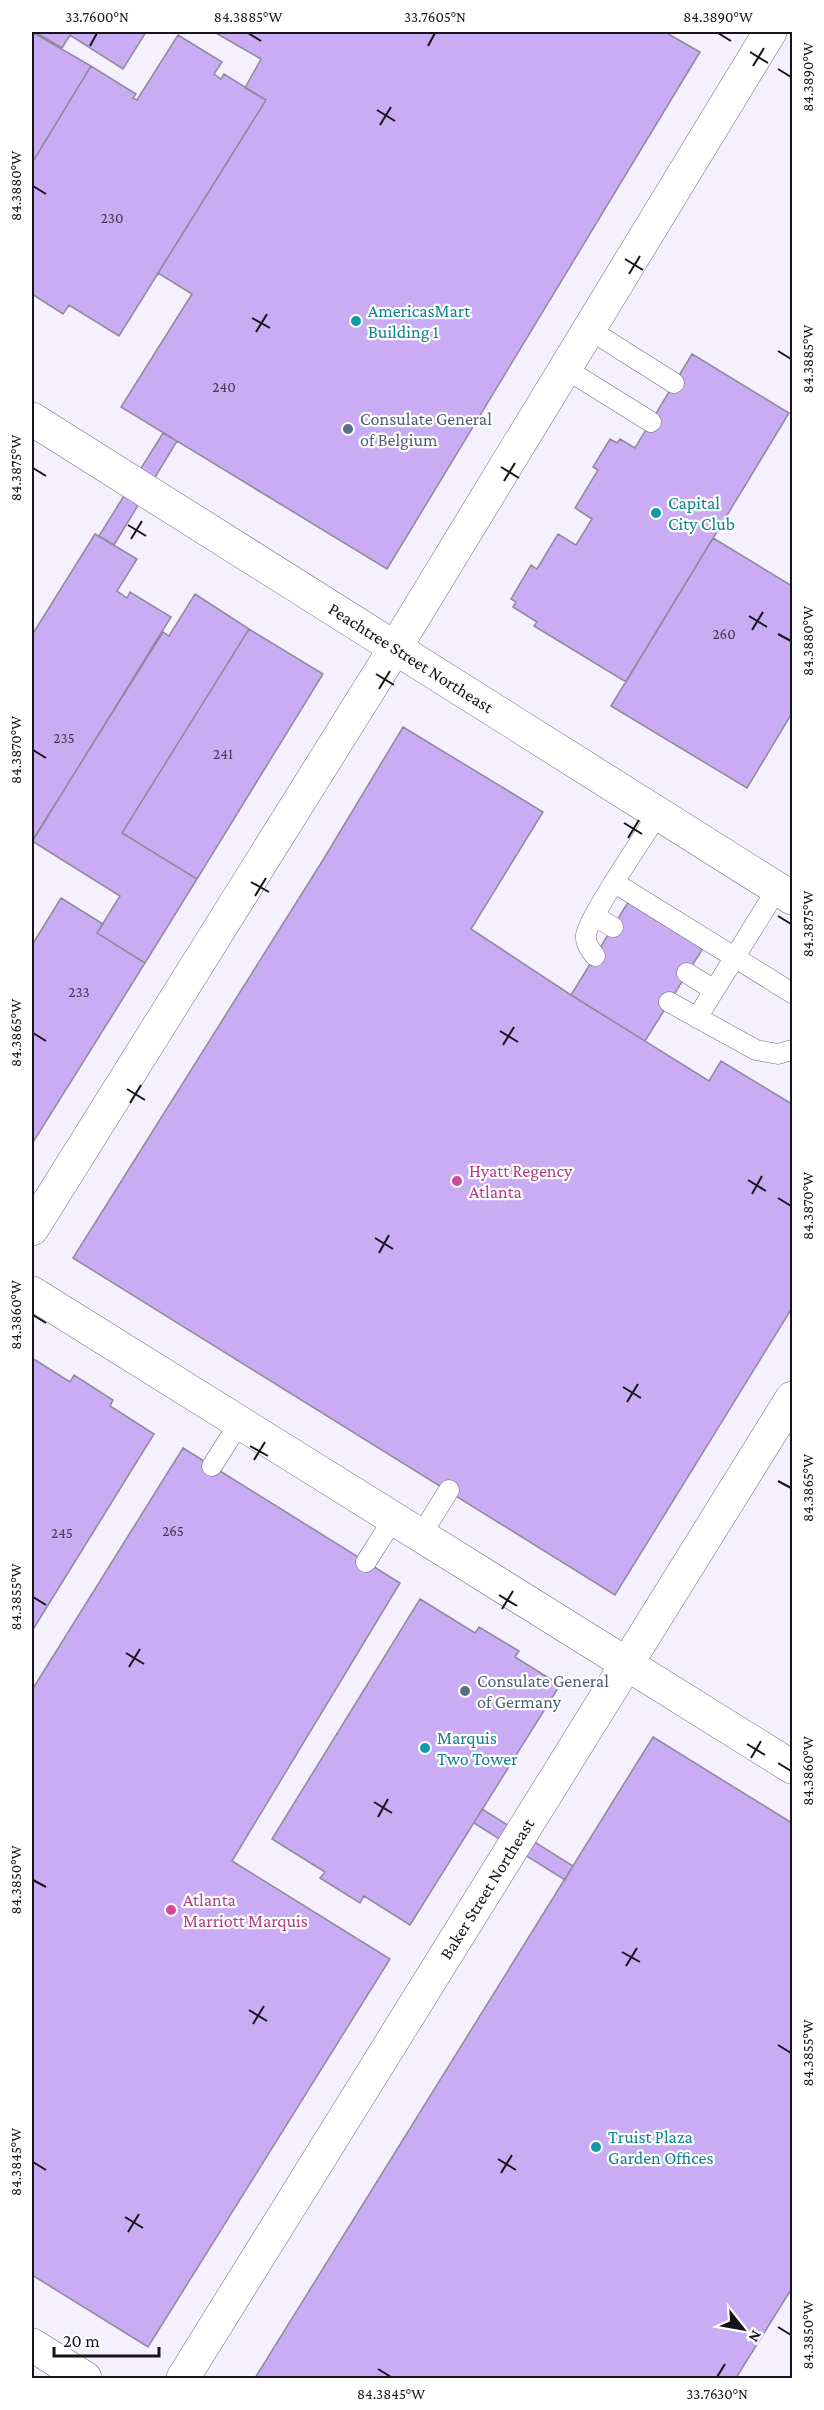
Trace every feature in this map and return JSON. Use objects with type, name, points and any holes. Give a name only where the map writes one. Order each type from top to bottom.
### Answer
[{"type":"street","points":[[32,1230],[774,36]]},
{"type":"street","name":"Peachtree Street Northeast","points":[[32,419],[785,894]]},
{"type":"street","points":[[32,1293],[792,1767]]},
{"type":"street","name":"Baker Street Northeast","points":[[183,2379],[792,1398]]},
{"type":"street","points":[[32,2345],[85,2379]]},
{"type":"lane","points":[[590,330],[674,383]]},
{"type":"lane","points":[[566,369],[651,422]]},
{"type":"lane","points":[[595,956],[587,946],[586,934],[594,916],[658,814]]},
{"type":"lane","points":[[615,883],[792,993]]},
{"type":"lane","points":[[697,1018],[734,957],[785,894]]},
{"type":"lane","points":[[594,916],[613,927]]},
{"type":"lane","points":[[687,974],[714,990]]},
{"type":"lane","points":[[669,1002],[756,1050],[778,1054],[792,1050]]},
{"type":"lane","points":[[212,1466],[240,1422]]},
{"type":"lane","points":[[366,1562],[449,1490]]},
{"type":"building","points":[[32,32],[91,66],[32,163]]},
{"type":"building","points":[[35,32],[146,32],[123,69],[70,35],[62,48]]},
{"type":"building","name":"AmericasMart Building 1","points":[[214,32],[665,32],[700,52],[387,569],[121,407],[192,294],[158,273],[266,100],[245,88],[261,59]]},
{"type":"building","points":[[178,35],[222,62],[214,74],[221,79],[224,74],[266,100],[119,336],[69,305],[63,314],[32,294],[32,163],[91,66],[136,94],[133,98],[137,100]]},
{"type":"building","name":"Capital City Club","points":[[692,354],[789,413],[626,682],[534,626],[537,622],[513,607],[516,602],[511,599],[531,565],[537,569],[558,534],[576,545],[592,519],[575,508],[598,470],[593,467],[610,439],[617,443],[620,439],[635,448]]},
{"type":"building","points":[[163,433],[177,441],[114,545],[99,536]]},
{"type":"building","points":[[95,534],[137,559],[117,591],[127,598],[130,592],[171,617],[32,842],[32,635]]},
{"type":"building","points":[[713,538],[792,586],[792,713],[747,788],[611,706]]},
{"type":"building","points":[[195,594],[249,629],[122,833],[197,879],[145,963],[97,933],[120,896],[32,841],[163,632],[169,636]]},
{"type":"building","points":[[249,629],[323,674],[197,879],[122,833]]},
{"type":"building","name":"Hyatt Regency Atlanta","points":[[403,727],[543,812],[471,929],[709,1081],[721,1061],[792,1104],[792,1308],[615,1595],[73,1258],[323,860]]},
{"type":"building","points":[[61,898],[103,924],[97,933],[145,963],[32,1144],[32,945]]},
{"type":"building","points":[[630,899],[705,945],[645,1041],[571,995]]},
{"type":"building","points":[[32,1358],[70,1382],[74,1375],[113,1400],[110,1406],[154,1434],[32,1631]]},
{"type":"building","name":"Atlanta Marriott Marquis","points":[[183,1448],[400,1583],[232,1861],[390,1959],[148,2347],[32,2275],[32,1690]]},
{"type":"building","name":"Marquis Two Tower","points":[[420,1599],[475,1633],[479,1627],[519,1651],[515,1657],[560,1685],[410,1925],[364,1896],[360,1903],[320,1878],[325,1872],[272,1839]]},
{"type":"building","name":"Truist Plaza Garden Offices","points":[[653,1737],[792,1823],[792,2288],[736,2378],[255,2378]]},
{"type":"building","points":[[482,1809],[573,1866],[565,1880],[474,1823]]},
{"type":"place","name":"AmericasMart Building 1","points":[[356,321]]},
{"type":"place","name":"Consulate General of Belgium","points":[[348,429]]},
{"type":"place","name":"Capital City Club","points":[[656,513]]},
{"type":"place","name":"Hyatt Regency Atlanta","points":[[457,1181]]},
{"type":"place","name":"Consulate General of Germany","points":[[465,1691]]},
{"type":"place","name":"Marquis Two Tower","points":[[425,1748]]},
{"type":"place","name":"Atlanta Marriott Marquis","points":[[171,1910]]},
{"type":"place","name":"Truist Plaza Garden Offices","points":[[596,2147]]}]
